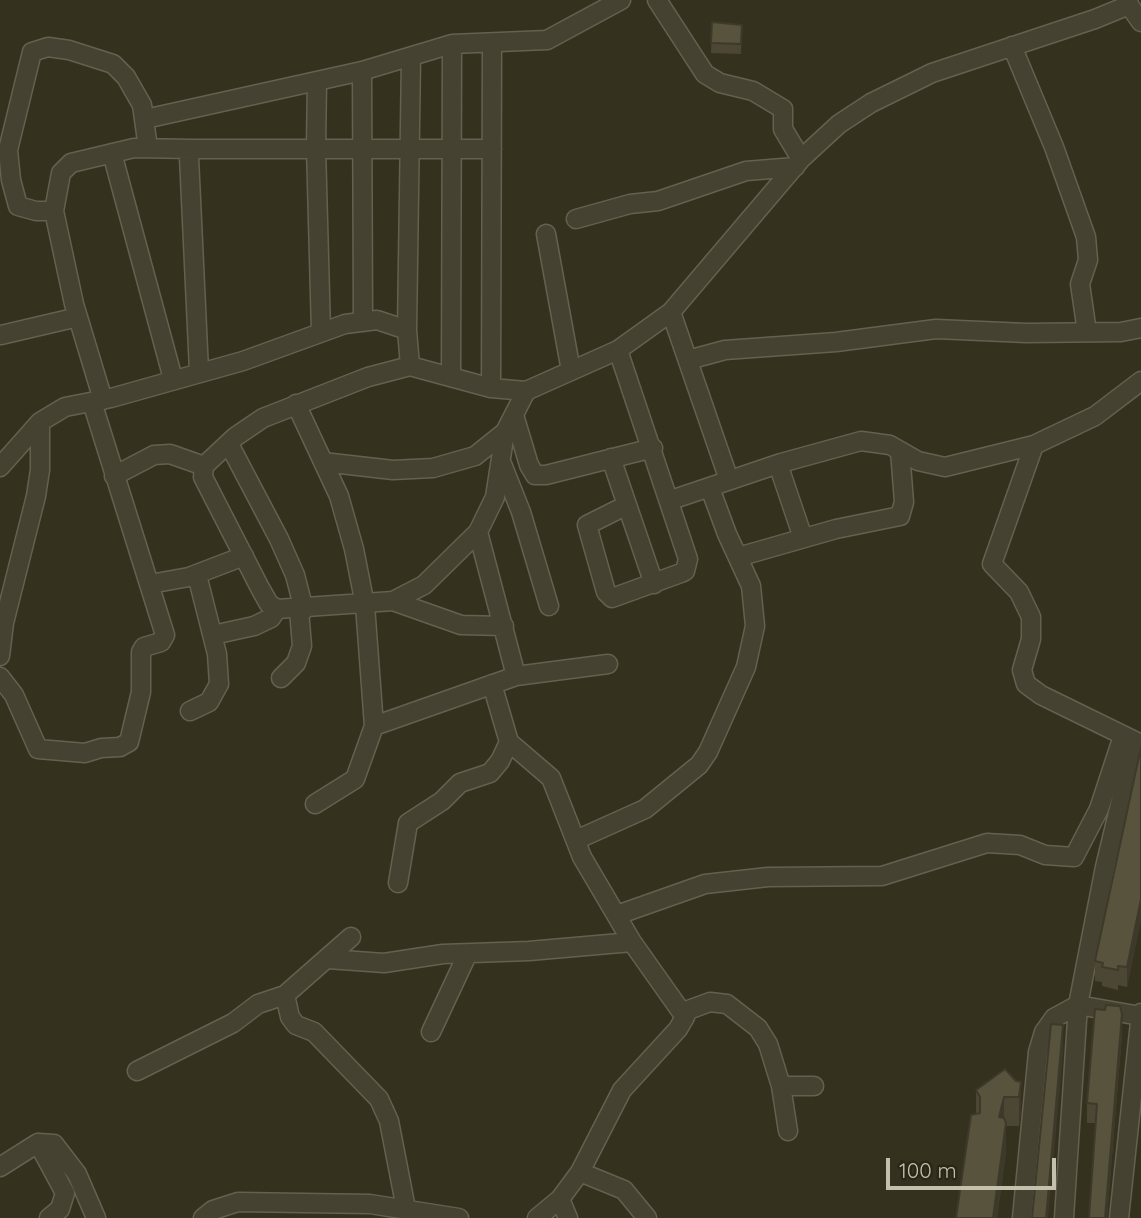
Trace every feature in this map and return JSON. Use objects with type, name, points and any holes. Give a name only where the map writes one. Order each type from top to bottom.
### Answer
[{"type":"street","points":[[145,118],[362,71],[452,44],[547,40],[621,0]]},
{"type":"street","points":[[657,0],[705,74],[724,84],[752,91],[783,109],[783,129],[798,163]]},
{"type":"street","points":[[526,391],[505,432],[495,497],[478,532],[424,585],[393,601],[301,610],[278,609],[270,604],[203,477],[204,466],[264,418],[296,404],[410,366],[491,388],[526,391],[618,350],[671,312],[798,163],[839,124],[871,103],[932,73],[1128,2],[1141,22]]},
{"type":"street","points":[[451,376],[452,44]]},
{"type":"street","points":[[491,388],[492,44]]},
{"type":"street","points":[[1012,46],[1055,147],[1086,237],[1088,260],[1080,284],[1087,332]]},
{"type":"street","points":[[54,211],[36,211],[18,206],[11,180],[8,150],[33,52],[48,47],[69,50],[113,64],[135,91],[145,118],[148,148]]},
{"type":"street","points":[[410,366],[407,330],[411,57]]},
{"type":"street","points":[[362,71],[363,322]]},
{"type":"street","points":[[317,81],[321,332]]},
{"type":"street","points":[[0,677],[14,695],[38,749],[85,753],[126,746],[131,737],[141,692],[141,652],[144,648],[161,642],[164,635],[114,476],[54,211],[64,167],[112,153],[148,148],[492,149]]},
{"type":"street","points":[[192,149],[189,158],[198,371]]},
{"type":"street","points":[[112,153],[173,379]]},
{"type":"street","points":[[576,219],[630,204],[658,201],[746,172],[798,163]]},
{"type":"street","points":[[546,234],[571,371]]},
{"type":"street","points":[[671,312],[729,480]]},
{"type":"street","points":[[1,335],[78,317]]},
{"type":"street","points":[[0,467],[40,422],[65,407],[97,401],[198,371],[243,361],[321,332],[363,322],[377,320],[407,330]]},
{"type":"street","points":[[688,360],[725,351],[836,342],[936,329],[1026,333],[1141,328]]},
{"type":"street","points":[[618,350],[686,544],[687,564],[681,573],[615,598],[606,592],[587,524],[627,505]]},
{"type":"street","points":[[671,500],[778,464],[861,441],[878,441],[918,461],[945,467],[1034,445],[1095,416],[1141,381]]},
{"type":"street","points":[[296,404],[339,496],[354,548],[365,605],[374,726],[355,779],[315,804]]},
{"type":"street","points":[[514,415],[529,465],[535,475],[546,475],[653,448]]},
{"type":"street","points":[[0,656],[4,623],[36,496],[40,470],[40,422]]},
{"type":"street","points":[[323,462],[393,470],[433,468],[475,456],[505,432]]},
{"type":"street","points":[[229,444],[295,575],[301,610],[302,646],[296,663],[281,678]]},
{"type":"street","points":[[1034,445],[992,564],[1019,592],[1031,617],[1031,639],[1023,660],[1022,677],[1031,690],[1133,741]]},
{"type":"street","points":[[738,557],[803,538],[900,516],[904,502],[900,451]]},
{"type":"street","points":[[114,476],[154,455],[170,454],[204,466]]},
{"type":"street","points":[[611,457],[654,584]]},
{"type":"street","points":[[502,464],[521,512],[549,606]]},
{"type":"street","points":[[778,464],[803,538]]},
{"type":"street","points":[[576,841],[645,809],[699,765],[736,694],[752,645],[754,606],[751,586],[710,488]]},
{"type":"street","points":[[478,532],[516,676]]},
{"type":"street","points":[[150,584],[197,575],[244,556]]},
{"type":"street","points":[[190,711],[209,702],[218,691],[217,654],[197,575]]},
{"type":"street","points":[[393,601],[461,625],[504,626]]},
{"type":"street","points":[[213,635],[254,626],[271,618],[278,609]]},
{"type":"street","points":[[374,726],[516,676],[608,664]]},
{"type":"street","points":[[492,684],[509,742],[551,778],[582,857],[632,942],[685,1017],[678,1029],[622,1090],[580,1172],[560,1199],[537,1218]]},
{"type":"street","points":[[617,915],[705,884],[768,877],[881,876],[987,843],[1020,845],[1045,855],[1074,857],[1133,741]]},
{"type":"street","points":[[1064,1218],[1078,1005],[1133,741]]},
{"type":"street","points":[[398,883],[408,823],[442,801],[460,783],[490,773],[500,761],[509,742]]},
{"type":"street","points":[[136,1071],[233,1023],[258,1004],[285,995],[351,937]]},
{"type":"street","points":[[328,959],[384,963],[443,954],[467,955],[632,942]]},
{"type":"street","points":[[431,1032],[467,955]]},
{"type":"street","points":[[285,995],[290,1017],[296,1025],[314,1032],[379,1099],[389,1121],[406,1209]]},
{"type":"street","points":[[683,1012],[718,1001],[747,1017],[768,1044],[781,1086],[788,1130]]},
{"type":"street","points":[[1021,1218],[1038,1052],[1044,1032],[1054,1018],[1078,1005],[1141,1015],[1119,1218]]},
{"type":"street","points":[[781,1086],[814,1086]]},
{"type":"street","points":[[0,1167],[38,1143],[49,1142],[59,1147],[77,1174],[96,1218]]},
{"type":"street","points":[[38,1143],[65,1193],[60,1209],[49,1218]]},
{"type":"street","points":[[580,1172],[625,1190],[647,1218]]},
{"type":"street","points":[[560,1199],[568,1218]]},
{"type":"street","points":[[203,1218],[213,1210],[238,1202],[370,1203],[459,1218]]},
{"type":"building","points":[[712,22],[742,25],[741,44],[711,43]]},
{"type":"building","points":[[1141,747],[1141,899],[1127,967],[1118,966],[1118,970],[1102,967],[1103,963],[1095,961]]},
{"type":"building","points":[[1106,1005],[1120,1006],[1122,1014],[1105,1218],[1089,1218],[1097,1104],[1087,1103],[1095,1009],[1105,1010]]},
{"type":"building","points":[[1051,1024],[1063,1025],[1046,1218],[1032,1218]]},
{"type":"building","points":[[1005,1069],[1016,1081],[1021,1082],[1019,1097],[1004,1097],[999,1117],[1004,1118],[1006,1123],[993,1218],[956,1218],[971,1115],[980,1113],[980,1097],[976,1090]]}]
